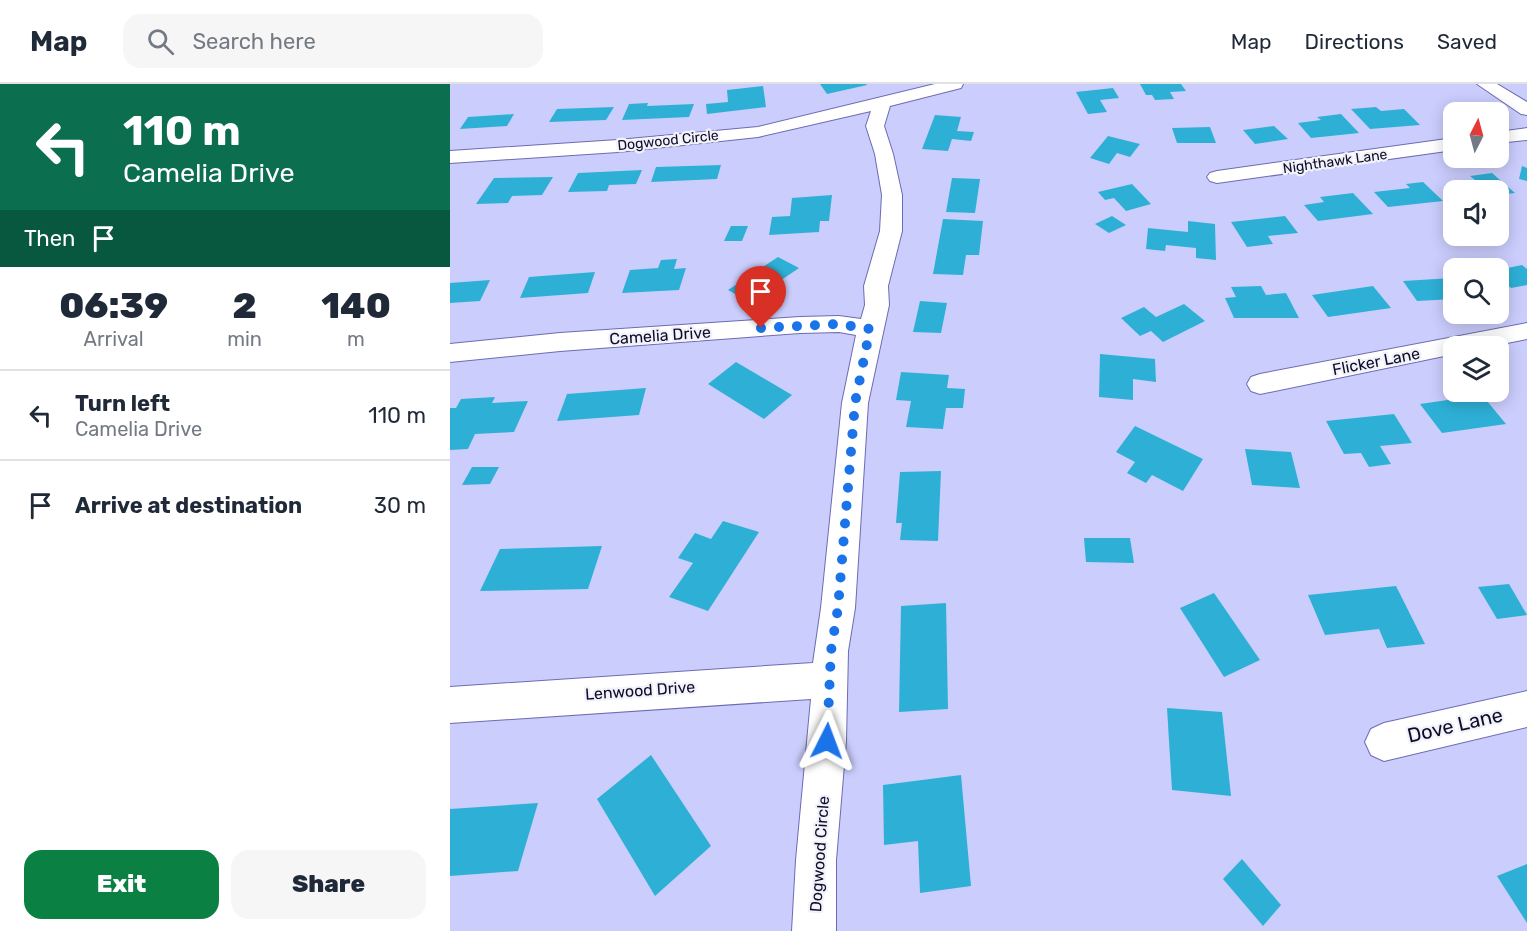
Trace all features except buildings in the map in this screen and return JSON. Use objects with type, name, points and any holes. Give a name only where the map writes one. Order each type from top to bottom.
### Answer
[{"type":"street","name":"Dogwood Circle","points":[[450,158],[618,146],[758,132],[811,122],[956,84]]},
{"type":"street","points":[[1485,84],[1527,110]]},
{"type":"street","name":"Dogwood Circle","points":[[814,931],[816,860],[831,680],[831,651],[838,608],[855,403],[877,305],[876,286],[891,231],[892,195],[884,154],[875,126],[882,103]]},
{"type":"street","points":[[1509,136],[1527,134]]},
{"type":"street","name":"Nighthawk Lane","points":[[1217,177],[1443,146]]},
{"type":"street","name":"Camelia Drive","points":[[450,353],[560,342],[800,325],[839,324],[870,329]]},
{"type":"street","name":"Flicker Lane","points":[[1260,384],[1527,331]]},
{"type":"street","name":"Lenwood Drive","points":[[450,705],[584,694],[831,680]]},
{"type":"street","name":"Dove Lane","points":[[1384,742],[1527,709]]},
{"type":"route","points":[[761,328],[839,324],[870,329],[855,403],[838,608],[831,651],[827,741]]}]
